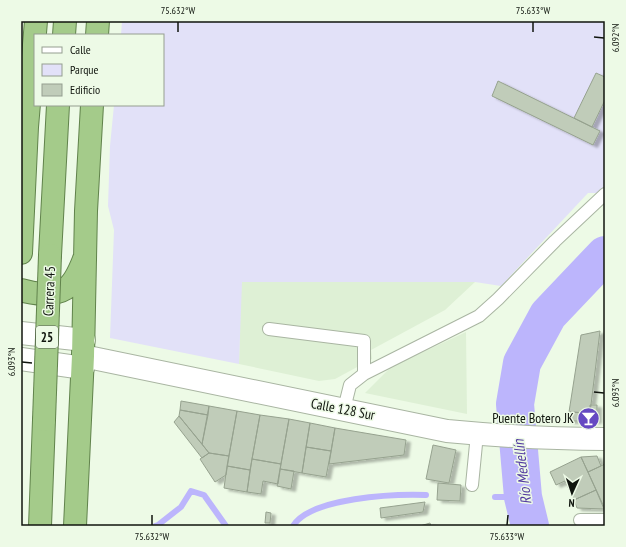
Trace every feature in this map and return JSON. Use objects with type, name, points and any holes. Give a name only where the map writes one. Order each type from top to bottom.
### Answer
[{"type":"highway","points":[[35,34],[36,21]]},
{"type":"highway","points":[[64,34],[65,21]]},
{"type":"highway","points":[[97,34],[98,21]]},
{"type":"highway","points":[[21,253],[26,126],[34,42]]},
{"type":"highway","name":"Carrera 45","points":[[40,526],[50,255],[58,106]]},
{"type":"highway","points":[[75,526],[83,355],[86,211],[92,106]]},
{"type":"highway","points":[[21,290],[45,293],[65,289],[73,281],[85,257]]},
{"type":"street","name":"Calle 128 Sur","points":[[21,333],[83,355],[447,431],[551,439],[605,439]]},
{"type":"street","name":"Calle 128 Sur","points":[[21,359],[83,355]]},
{"type":"lane","points":[[344,409],[350,385],[364,374],[479,316],[605,194]]},
{"type":"lane","points":[[270,329],[364,341],[364,374]]},
{"type":"lane","points":[[472,485],[484,434]]},
{"type":"lane","points":[[580,520],[605,520]]},
{"type":"shaded area","points":[[241,282],[475,282],[445,310],[371,350],[372,359],[335,379],[319,381],[239,364]]},
{"type":"shaded area","points":[[466,332],[467,414],[365,393],[391,367]]},
{"type":"green space","points":[[122,21],[605,21],[605,193],[588,193],[501,286],[475,282],[242,282],[239,364],[110,338],[114,230],[108,206],[110,146],[114,106],[164,106],[164,34],[121,34]]},
{"type":"building","points":[[596,73],[605,77],[605,100],[592,127],[574,118]]},
{"type":"building","points":[[498,81],[600,131],[593,145],[492,96]]},
{"type":"building","points":[[600,331],[590,413],[569,412],[581,335]]},
{"type":"building","points":[[181,401],[209,406],[208,415],[180,410]]},
{"type":"building","points":[[590,405],[597,405],[597,421],[569,421],[569,412],[590,413]]},
{"type":"building","points":[[209,406],[237,411],[229,456],[209,453],[202,444]]},
{"type":"building","points":[[180,410],[208,415],[202,444],[179,416]]},
{"type":"building","points":[[237,411],[260,415],[250,470],[227,466]]},
{"type":"building","points":[[260,415],[289,419],[281,464],[252,459]]},
{"type":"building","points":[[179,416],[209,453],[202,458],[174,422]]},
{"type":"building","points":[[289,419],[310,423],[302,473],[280,469]]},
{"type":"building","points":[[310,423],[335,428],[331,451],[306,447]]},
{"type":"building","points":[[335,428],[406,440],[404,455],[329,464]]},
{"type":"building","points":[[433,445],[456,450],[449,483],[426,479]]},
{"type":"building","points":[[306,447],[331,451],[326,477],[302,473]]},
{"type":"building","points":[[209,453],[229,456],[226,475],[215,482],[200,459]]},
{"type":"building","points":[[597,456],[601,466],[588,472],[581,457]]},
{"type":"building","points":[[581,457],[596,490],[574,500],[565,481],[556,485],[550,472]]},
{"type":"building","points":[[252,459],[281,464],[278,484],[263,481],[261,494],[247,492]]},
{"type":"building","points":[[605,464],[605,507],[604,507],[588,472]]},
{"type":"building","points":[[227,466],[250,470],[247,492],[224,488]]},
{"type":"building","points":[[280,469],[294,471],[291,489],[277,486]]},
{"type":"building","points":[[438,483],[461,485],[460,501],[437,500]]},
{"type":"building","points":[[596,490],[604,509],[577,508],[574,500]]},
{"type":"building","points":[[425,502],[423,512],[381,518],[380,508]]},
{"type":"building","points":[[266,512],[271,513],[270,523],[265,523]]},
{"type":"building","points":[[430,523],[431,526],[420,526]]},
{"type":"waterway","name":"Río Medellín","points":[[530,526],[523,497],[515,404],[522,363],[548,315],[605,255]]},
{"type":"waterway","points":[[155,526],[181,507],[191,491],[204,495],[226,526]]},
{"type":"waterway","points":[[293,526],[303,516],[317,509],[335,503],[355,499],[395,495],[426,495]]},
{"type":"waterway","points":[[495,497],[523,497]]},
{"type":"place","name":"Puente Botero JK","points":[[589,418]]}]
